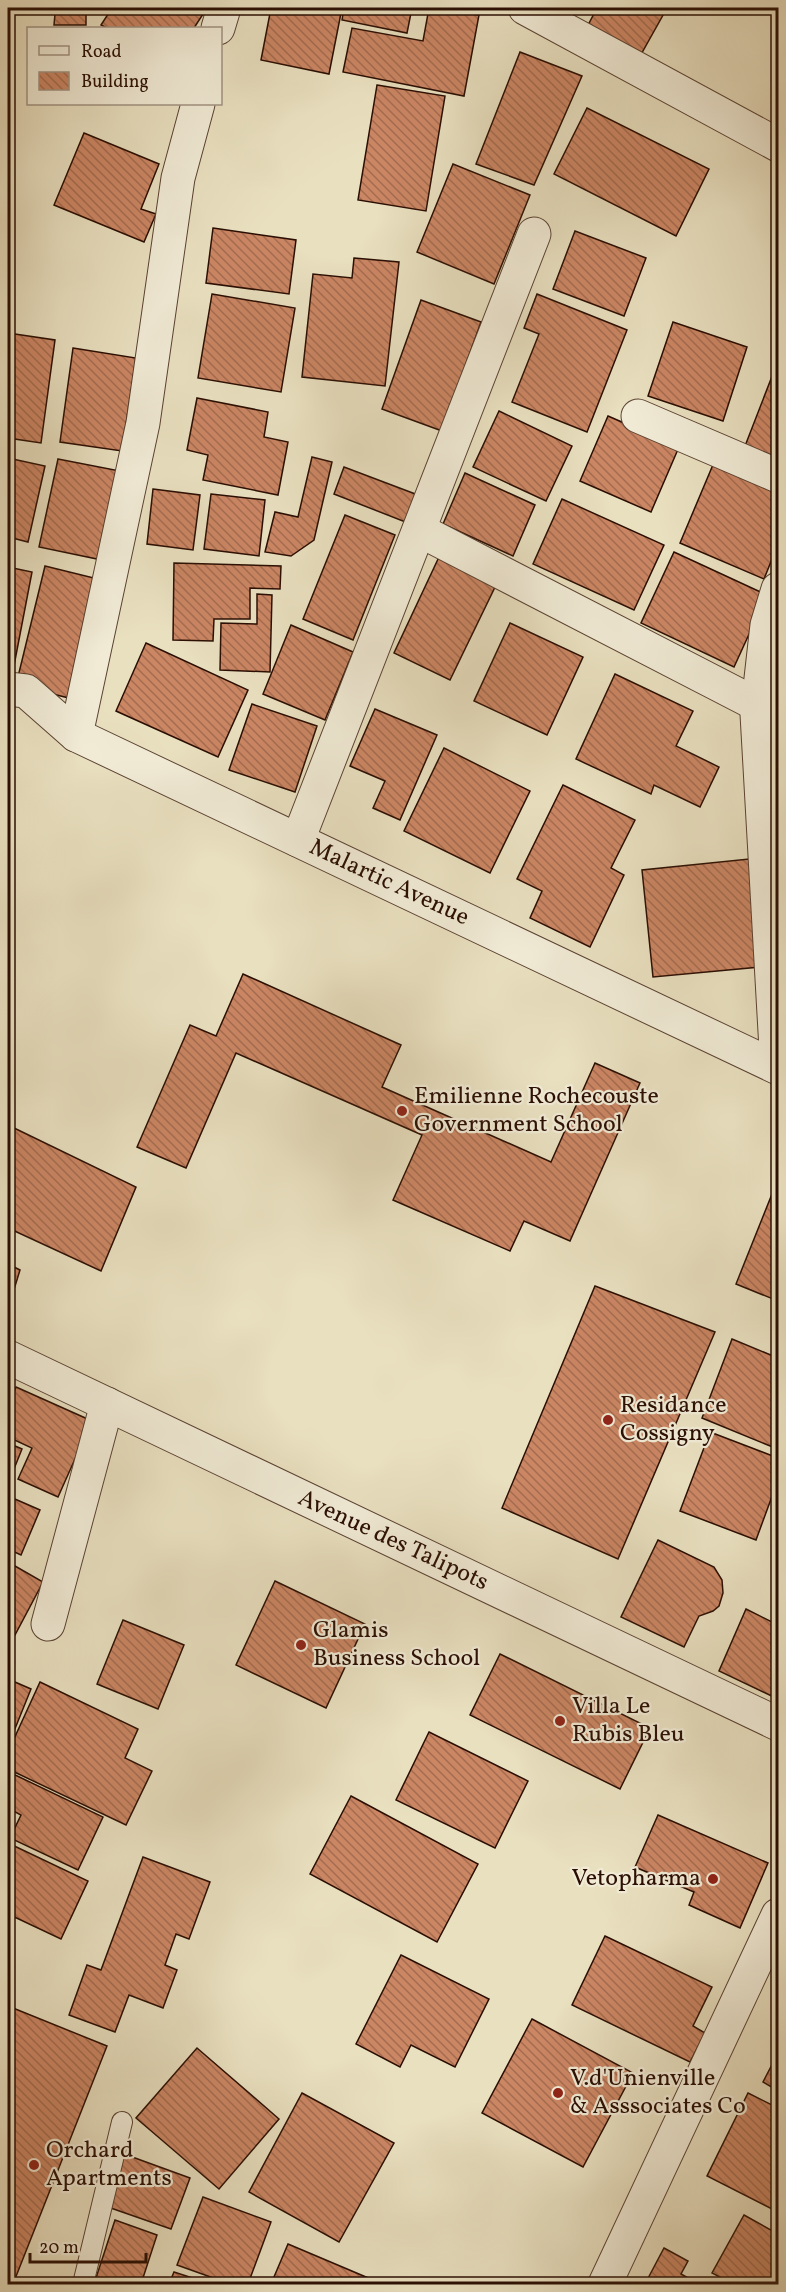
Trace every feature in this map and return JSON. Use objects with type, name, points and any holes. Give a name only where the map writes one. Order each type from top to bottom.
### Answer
[{"type":"street","points":[[218,27],[224,8]]},
{"type":"street","points":[[525,8],[778,145]]},
{"type":"street","points":[[76,735],[143,423],[178,178],[198,105]]},
{"type":"street","points":[[298,840],[534,234]]},
{"type":"street","points":[[638,416],[778,476]]},
{"type":"street","points":[[419,530],[758,705]]},
{"type":"street","points":[[778,589],[767,625],[758,705],[764,885],[778,1068]]},
{"type":"street","name":"Malartic Avenue","points":[[8,689],[26,691],[76,735],[778,1068]]},
{"type":"street","name":"Avenue des Talipots","points":[[8,1357],[778,1724]]},
{"type":"street","points":[[48,1624],[107,1404]]},
{"type":"street","points":[[605,2284],[778,1915]]},
{"type":"lane","points":[[83,2284],[122,2122]]},
{"type":"building","points":[[35,8],[86,8],[86,25],[54,25],[55,14],[35,14]]},
{"type":"building","points":[[112,8],[199,8],[205,11],[195,27],[105,27],[101,25]]},
{"type":"building","points":[[271,8],[342,8],[329,74],[261,60]]},
{"type":"building","points":[[344,8],[412,8],[407,33],[342,20]]},
{"type":"building","points":[[429,8],[479,15],[464,96],[343,72],[352,28],[423,41]]},
{"type":"building","points":[[597,8],[667,8],[639,58],[586,29]]},
{"type":"building","points":[[520,52],[582,76],[534,185],[476,164]]},
{"type":"building","points":[[377,85],[445,96],[426,211],[358,200]]},
{"type":"building","points":[[587,108],[709,169],[676,236],[554,174]]},
{"type":"building","points":[[84,133],[159,164],[141,209],[156,214],[144,242],[54,205]]},
{"type":"building","points":[[453,164],[530,195],[494,284],[417,252]]},
{"type":"building","points":[[213,228],[296,240],[289,294],[206,283]]},
{"type":"building","points":[[575,231],[646,258],[624,316],[553,289]]},
{"type":"building","points":[[354,258],[399,262],[385,386],[302,377],[313,274],[352,278]]},
{"type":"building","points":[[212,294],[295,308],[281,392],[198,378]]},
{"type":"building","points":[[537,294],[627,330],[587,432],[512,402],[539,334],[524,328]]},
{"type":"building","points":[[421,300],[481,322],[442,431],[382,409]]},
{"type":"building","points":[[673,322],[747,347],[723,421],[648,396]]},
{"type":"building","points":[[8,333],[55,340],[41,443],[8,438]]},
{"type":"building","points":[[73,348],[136,358],[122,451],[60,442]]},
{"type":"building","points":[[776,366],[778,367],[778,460],[745,446]]},
{"type":"building","points":[[197,398],[268,412],[264,437],[288,442],[278,495],[203,480],[208,455],[187,450]]},
{"type":"building","points":[[499,411],[572,446],[546,501],[473,467]]},
{"type":"building","points":[[608,416],[679,447],[651,512],[580,481]]},
{"type":"building","points":[[312,457],[332,462],[314,540],[291,556],[265,552],[275,512],[298,517]]},
{"type":"building","points":[[8,458],[45,466],[28,542],[8,537]]},
{"type":"building","points":[[58,459],[120,471],[102,560],[39,547]]},
{"type":"building","points":[[715,460],[778,487],[778,544],[764,579],[680,543]]},
{"type":"building","points":[[344,467],[418,495],[408,523],[334,494]]},
{"type":"building","points":[[465,473],[535,505],[513,556],[443,524]]},
{"type":"building","points":[[153,489],[200,495],[193,550],[147,544]]},
{"type":"building","points":[[211,494],[265,500],[259,556],[204,549]]},
{"type":"building","points":[[562,499],[664,545],[634,610],[533,564]]},
{"type":"building","points":[[345,515],[395,535],[353,640],[303,619]]},
{"type":"building","points":[[674,552],[767,595],[734,667],[641,623]]},
{"type":"building","points":[[439,557],[496,585],[450,680],[394,653]]},
{"type":"building","points":[[174,563],[281,566],[280,589],[250,588],[250,619],[214,619],[213,641],[173,640]]},
{"type":"building","points":[[45,566],[102,580],[73,699],[16,685]]},
{"type":"building","points":[[8,567],[32,572],[12,676],[8,675]]},
{"type":"building","points":[[257,594],[272,595],[270,672],[220,670],[221,623],[257,624]]},
{"type":"building","points":[[510,623],[583,657],[547,735],[474,701]]},
{"type":"building","points":[[291,625],[353,652],[325,720],[263,694]]},
{"type":"building","points":[[146,643],[248,690],[218,757],[116,711]]},
{"type":"building","points":[[615,674],[693,711],[676,746],[719,767],[700,807],[654,785],[651,794],[576,759]]},
{"type":"building","points":[[252,704],[317,726],[295,792],[229,770]]},
{"type":"building","points":[[375,709],[437,735],[400,820],[373,808],[385,781],[350,766]]},
{"type":"building","points":[[444,748],[530,791],[490,873],[404,831]]},
{"type":"building","points":[[563,785],[635,820],[611,868],[624,875],[590,947],[530,918],[542,891],[517,879]]},
{"type":"building","points":[[749,859],[760,967],[653,977],[642,870]]},
{"type":"building","name":"Emilienne Rochecouste Government School","points":[[243,974],[401,1045],[382,1087],[551,1162],[595,1063],[640,1083],[570,1241],[524,1221],[510,1251],[393,1200],[422,1135],[236,1053],[186,1168],[137,1147],[190,1025],[216,1036]]},
{"type":"building","points":[[12,1127],[136,1187],[101,1271],[8,1228],[8,1136]]},
{"type":"building","points":[[778,1179],[778,1301],[736,1284]]},
{"type":"building","points":[[8,1264],[20,1270],[8,1309]]},
{"type":"building","name":"Residance Cossigny","points":[[595,1286],[715,1332],[618,1559],[502,1508]]},
{"type":"building","points":[[732,1339],[778,1358],[778,1440],[775,1448],[702,1418]]},
{"type":"building","points":[[16,1387],[92,1421],[58,1497],[18,1479],[32,1448],[8,1437],[8,1407]]},
{"type":"building","points":[[710,1432],[778,1458],[778,1480],[756,1540],[680,1511]]},
{"type":"building","points":[[8,1443],[22,1449],[8,1484]]},
{"type":"building","points":[[8,1496],[40,1510],[21,1555],[8,1549]]},
{"type":"building","points":[[658,1540],[714,1567],[722,1580],[723,1593],[719,1606],[699,1616],[684,1647],[621,1617]]},
{"type":"building","points":[[8,1562],[43,1582],[15,1635],[8,1631]]},
{"type":"building","name":"Glamis Business School","points":[[275,1581],[365,1624],[326,1708],[236,1665]]},
{"type":"building","points":[[746,1609],[778,1625],[778,1699],[719,1671]]},
{"type":"building","points":[[123,1620],[184,1645],[158,1709],[97,1684]]},
{"type":"building","name":"Villa Le Rubis Bleu","points":[[500,1654],[650,1728],[620,1789],[470,1715]]},
{"type":"building","points":[[8,1679],[31,1689],[8,1746]]},
{"type":"building","points":[[40,1682],[138,1729],[125,1758],[152,1771],[126,1825],[8,1769],[8,1752]]},
{"type":"building","points":[[429,1732],[528,1781],[495,1848],[396,1800]]},
{"type":"building","points":[[11,1773],[103,1817],[78,1870],[10,1838],[21,1815],[8,1808],[8,1780]]},
{"type":"building","points":[[351,1796],[478,1864],[437,1942],[310,1874]]},
{"type":"building","name":"Vetopharma","points":[[658,1815],[768,1863],[740,1928],[689,1905],[694,1892],[635,1867]]},
{"type":"building","points":[[8,1843],[88,1881],[61,1939],[8,1914]]},
{"type":"building","points":[[143,1857],[210,1882],[189,1939],[176,1934],[165,1965],[177,1970],[163,2008],[129,1995],[115,2032],[69,2015],[87,1965],[101,1970]]},
{"type":"building","points":[[605,1936],[712,1987],[693,2026],[705,2033],[690,2062],[572,2005]]},
{"type":"building","points":[[401,1955],[489,1999],[455,2067],[411,2045],[400,2067],[356,2044]]},
{"type":"building","name":"Orchard Apartments","points":[[8,2006],[107,2046],[13,2284],[8,2284]]},
{"type":"building","name":"V.d'Unienville & Asssociates Co","points":[[532,2019],[633,2073],[583,2167],[482,2113]]},
{"type":"building","points":[[197,2048],[279,2119],[219,2189],[136,2118]]},
{"type":"building","points":[[778,2053],[778,2091],[763,2082]]},
{"type":"building","points":[[302,2093],[394,2143],[339,2242],[249,2192]]},
{"type":"building","points":[[748,2093],[778,2108],[778,2212],[707,2176]]},
{"type":"building","points":[[124,2154],[190,2178],[171,2229],[105,2206]]},
{"type":"building","points":[[203,2197],[271,2222],[248,2284],[230,2284],[177,2265]]},
{"type":"building","points":[[744,2215],[778,2234],[778,2284],[733,2284],[712,2273]]},
{"type":"building","points":[[115,2220],[157,2235],[141,2284],[94,2284]]},
{"type":"building","points":[[288,2244],[373,2280],[371,2284],[271,2284]]},
{"type":"building","points":[[664,2248],[688,2261],[681,2274],[699,2284],[651,2284],[646,2282]]},
{"type":"building","points":[[174,2272],[211,2284],[169,2284]]},
{"type":"place","name":"Emilienne Rochecouste Government School","points":[[402,1111]]},
{"type":"place","name":"Residance Cossigny","points":[[608,1420]]},
{"type":"place","name":"Glamis Business School","points":[[301,1645]]},
{"type":"place","name":"Villa Le Rubis Bleu","points":[[560,1721]]},
{"type":"place","name":"Vetopharma","points":[[713,1879]]},
{"type":"place","name":"V.d'Unienville & Asssociates Co","points":[[558,2093]]},
{"type":"place","name":"Orchard Apartments","points":[[34,2165]]}]
